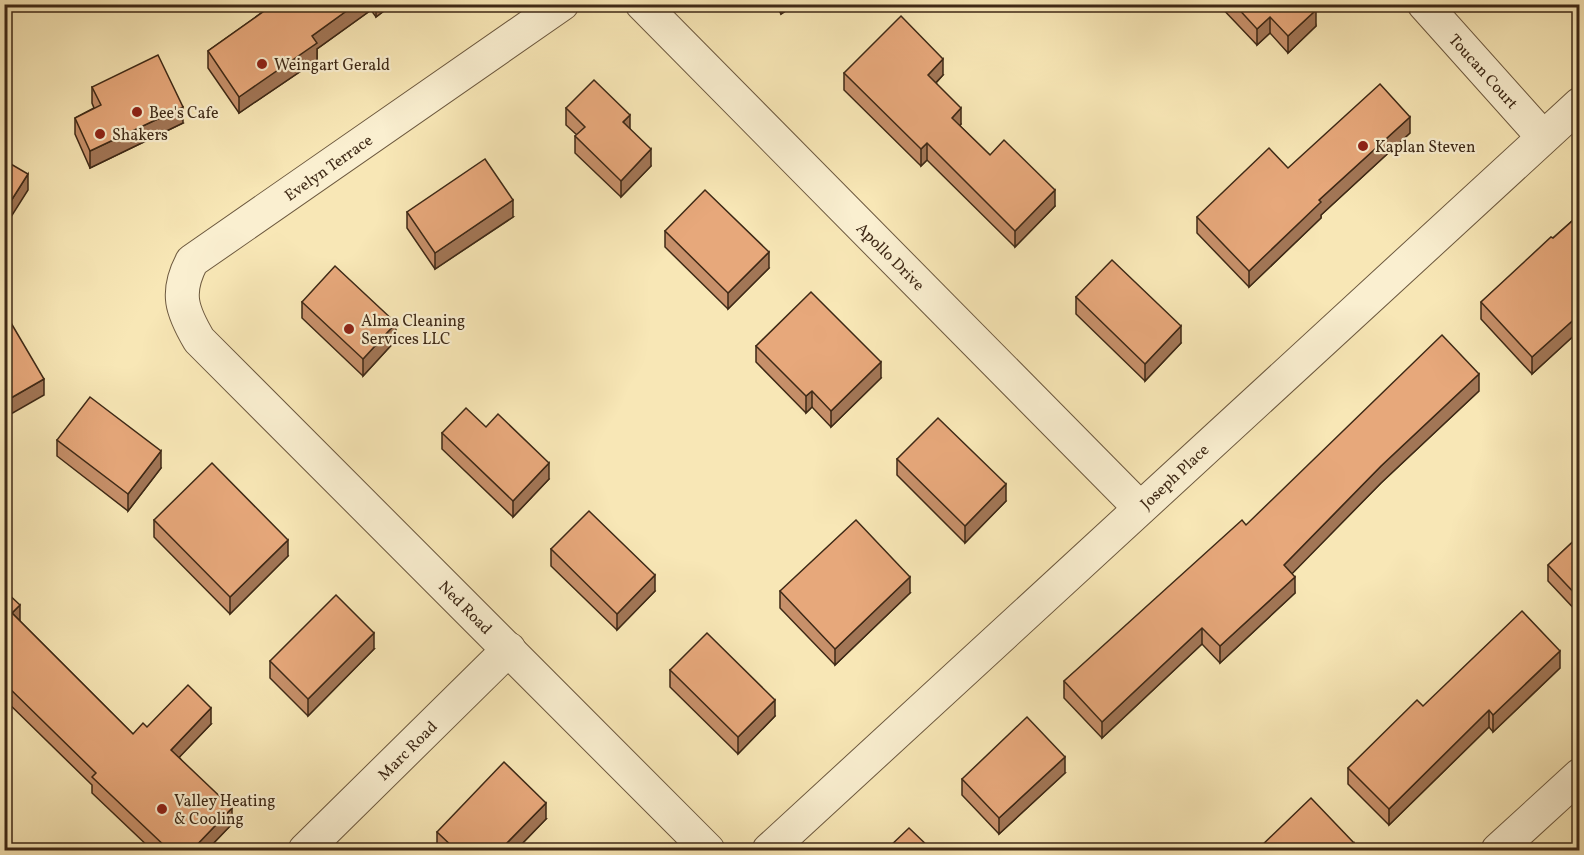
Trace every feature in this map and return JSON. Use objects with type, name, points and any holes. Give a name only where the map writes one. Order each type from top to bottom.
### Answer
[{"type":"street","name":"Evelyn Terrace","points":[[223,364],[199,340],[187,319],[181,298],[183,278],[192,261],[562,4]]},
{"type":"street","name":"Apollo Drive","points":[[642,4],[1140,508]]},
{"type":"street","name":"Toucan Court","points":[[1424,4],[1543,137]]},
{"type":"street","name":"Joseph Place","points":[[770,850],[1580,104]]},
{"type":"street","name":"Ned Road","points":[[223,364],[708,850]]},
{"type":"street","name":"Marc Road","points":[[305,850],[509,649]]},
{"type":"street","points":[[1498,850],[1580,775]]},
{"type":"building","points":[[274,4],[356,4],[312,36],[317,43],[239,97],[208,51]]},
{"type":"building","points":[[1234,4],[1311,4],[1316,10],[1288,36],[1270,17],[1257,29]]},
{"type":"building","points":[[901,16],[943,59],[928,75],[961,108],[952,118],[990,155],[1004,140],[1055,190],[1015,231],[927,143],[921,149],[844,73]]},
{"type":"building","name":"Bee's Cafe","points":[[158,55],[183,107],[90,151],[75,118],[101,105],[92,87]]},
{"type":"building","points":[[594,80],[630,115],[623,122],[651,149],[621,181],[575,136],[585,127],[566,108]]},
{"type":"building","points":[[1380,84],[1410,117],[1319,200],[1321,202],[1249,271],[1197,217],[1269,148],[1288,168]]},
{"type":"building","points":[[485,159],[513,200],[435,253],[407,212]]},
{"type":"building","points":[[4,160],[28,174],[4,212]]},
{"type":"building","points":[[705,190],[769,252],[728,293],[665,231]]},
{"type":"building","points":[[1580,214],[1580,314],[1532,357],[1481,302],[1551,237],[1553,238]]},
{"type":"building","points":[[1112,260],[1181,326],[1145,364],[1076,297]]},
{"type":"building","name":"Alma Cleaning Services LLC","points":[[335,266],[396,323],[363,359],[302,302]]},
{"type":"building","points":[[811,292],[881,362],[831,411],[812,391],[806,396],[756,346]]},
{"type":"building","points":[[4,311],[44,379],[4,402]]},
{"type":"building","points":[[1442,335],[1479,374],[1381,466],[1284,565],[1295,577],[1220,646],[1202,628],[1102,722],[1064,681],[1242,520],[1246,525]]},
{"type":"building","points":[[90,397],[161,451],[128,494],[57,440]]},
{"type":"building","points":[[466,408],[486,427],[498,414],[549,463],[513,501],[442,433]]},
{"type":"building","points":[[938,418],[1006,484],[965,526],[897,459]]},
{"type":"building","points":[[212,463],[288,540],[230,597],[154,520]]},
{"type":"building","points":[[589,511],[655,575],[617,614],[551,549]]},
{"type":"building","points":[[856,520],[910,577],[835,649],[780,591]]},
{"type":"building","points":[[1580,535],[1580,599],[1548,565]]},
{"type":"building","points":[[4,590],[20,605],[12,613],[133,734],[143,723],[147,727],[188,685],[211,708],[171,750],[232,808],[192,850],[169,850],[92,777],[96,773],[4,683]]},
{"type":"building","points":[[336,595],[374,633],[308,699],[270,661]]},
{"type":"building","points":[[1522,611],[1560,651],[1493,715],[1489,710],[1389,809],[1348,768],[1417,700],[1423,706]]},
{"type":"building","points":[[707,633],[775,700],[738,737],[670,670]]},
{"type":"building","points":[[1027,717],[1065,757],[999,818],[962,779]]},
{"type":"building","points":[[504,762],[546,803],[500,850],[456,850],[437,832]]},
{"type":"building","points":[[1311,798],[1354,843],[1346,850],[1257,850]]},
{"type":"building","points":[[909,828],[932,850],[886,850]]},
{"type":"place","name":"Weingart Gerald","points":[[262,64]]},
{"type":"place","name":"Bee's Cafe","points":[[137,112]]},
{"type":"place","name":"Shakers","points":[[100,134]]},
{"type":"place","name":"Kaplan Steven","points":[[1363,146]]},
{"type":"place","name":"Alma Cleaning Services LLC","points":[[349,329]]},
{"type":"place","name":"Valley Heating & Cooling","points":[[162,809]]}]
